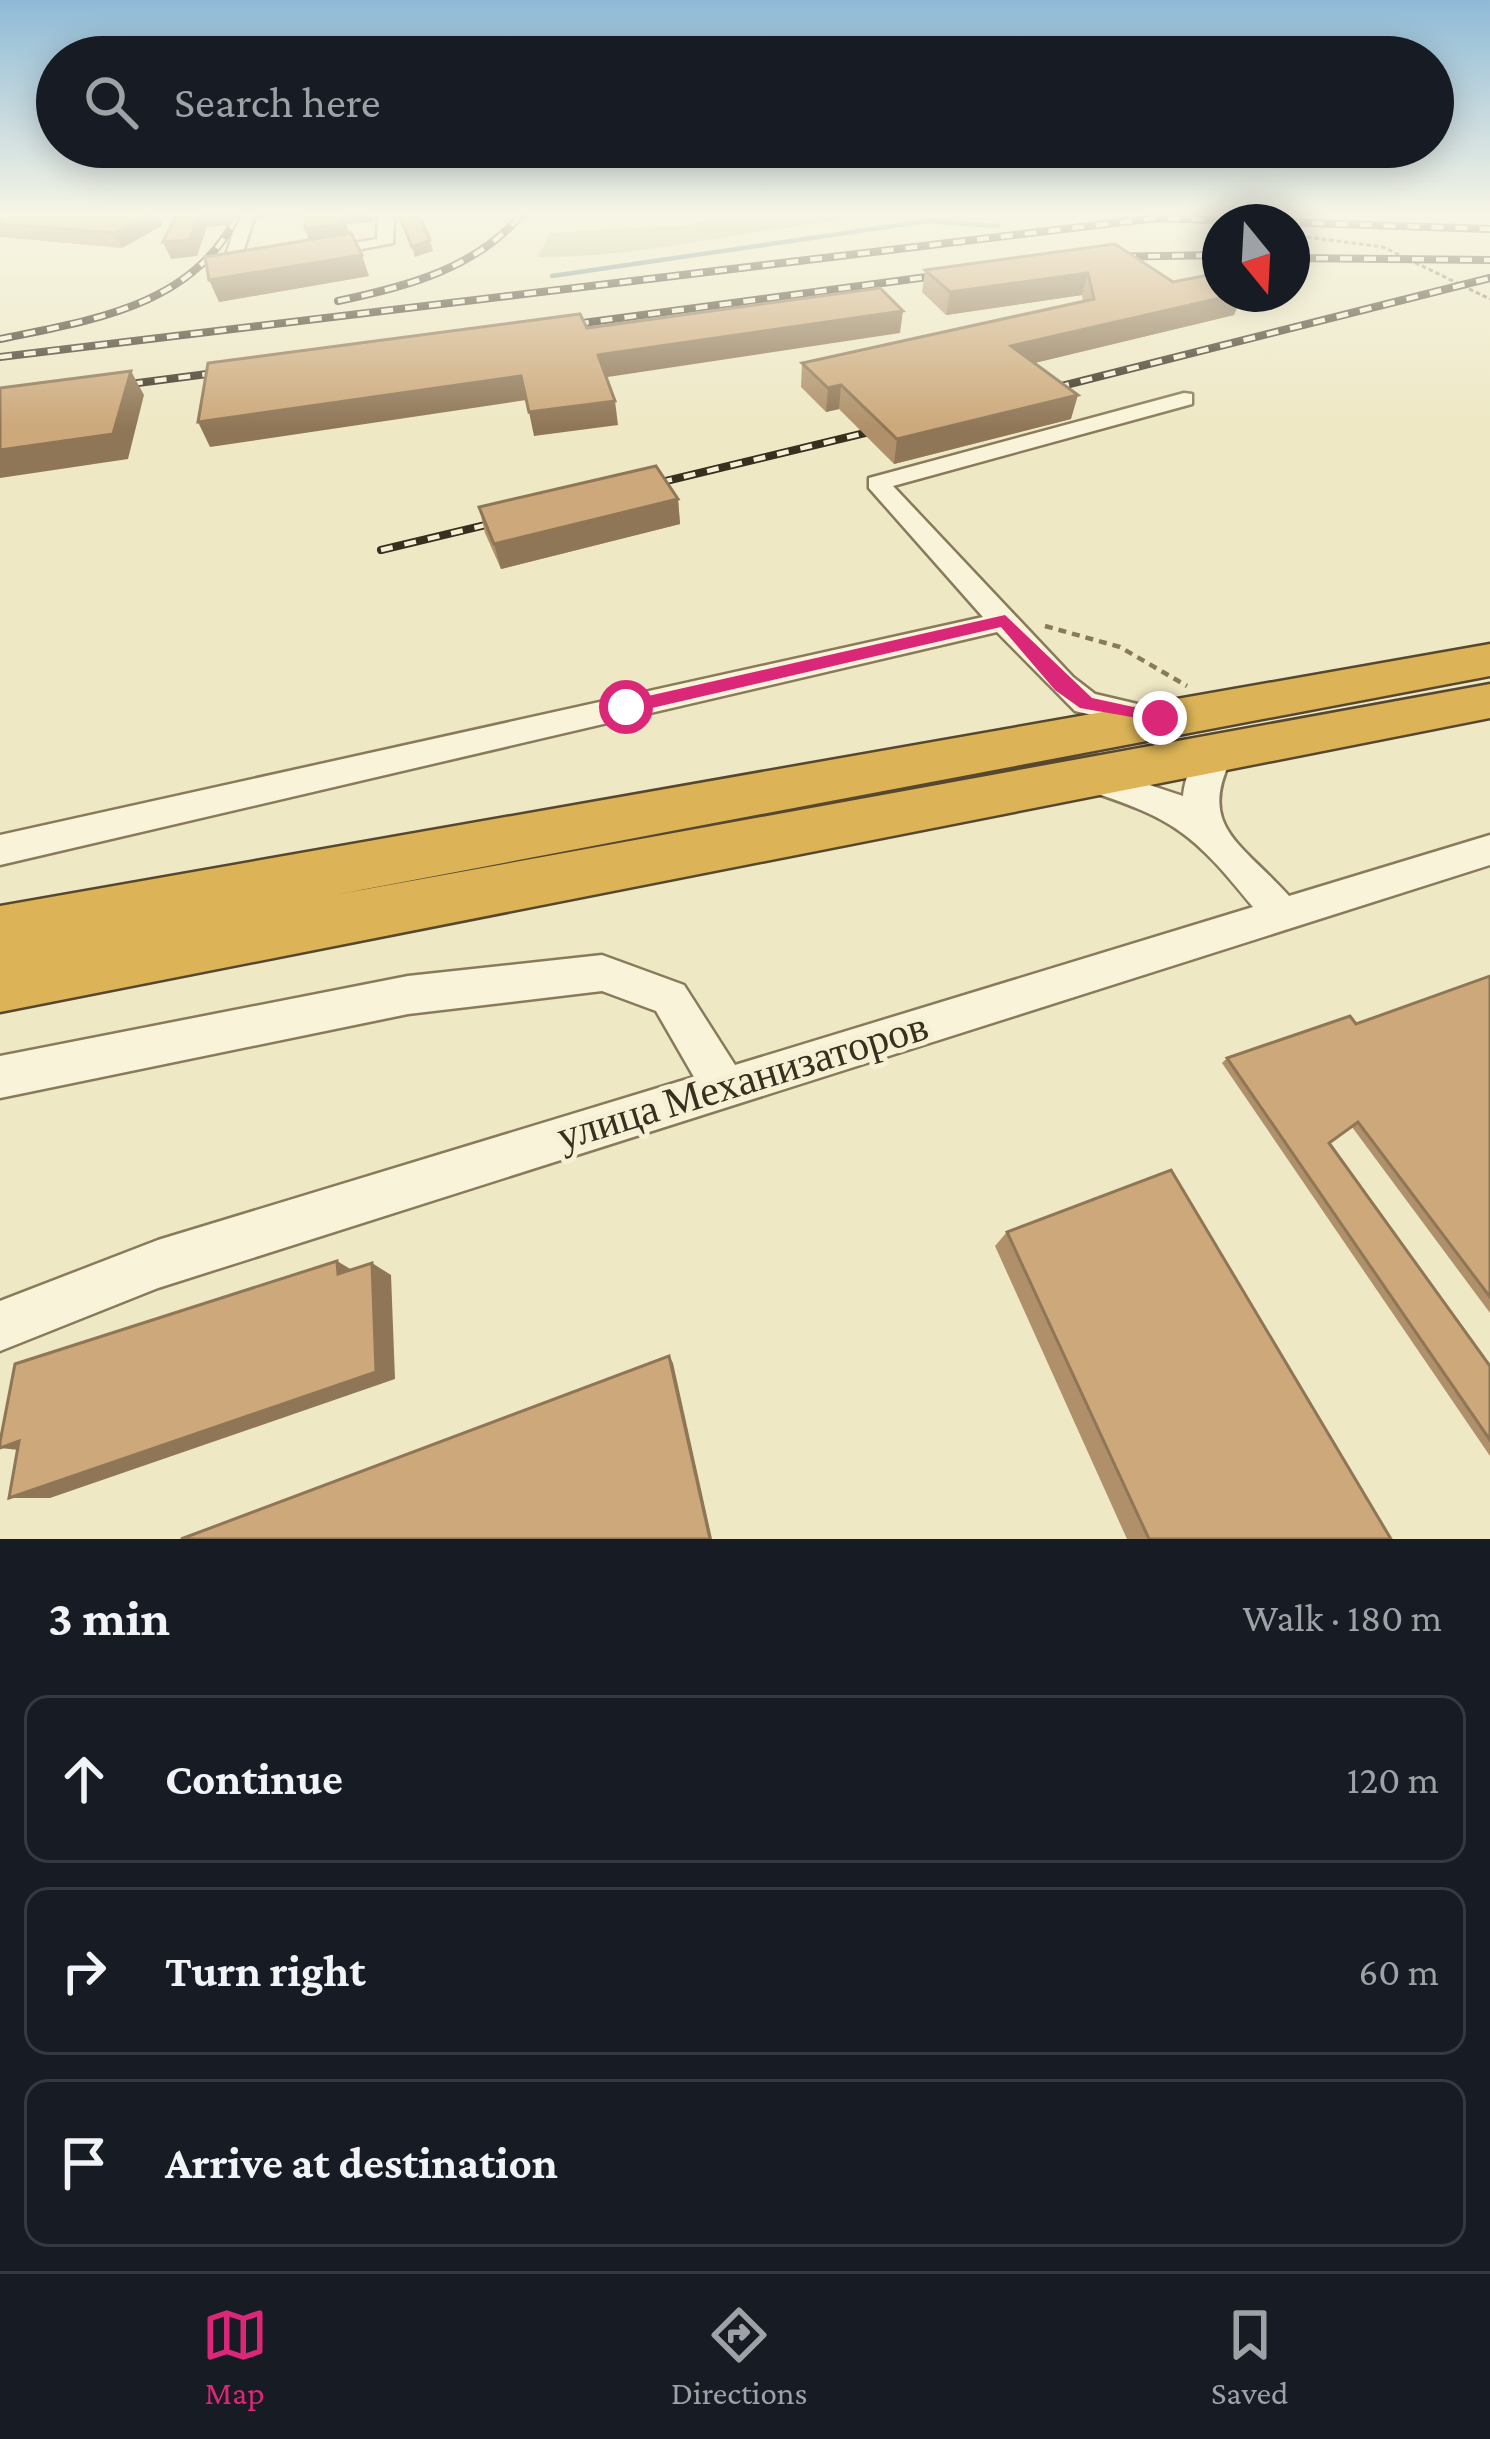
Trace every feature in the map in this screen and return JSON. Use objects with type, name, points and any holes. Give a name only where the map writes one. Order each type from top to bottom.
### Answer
[{"type":"highway","points":[[0,932],[1043,740],[1178,706],[1490,660]]},
{"type":"highway","points":[[0,984],[1490,701]]},
{"type":"street","points":[[1178,706],[1086,703],[1062,685],[877,483],[1184,399]]},
{"type":"street","points":[[0,850],[1005,620]]},
{"type":"street","points":[[1043,740],[1064,723],[1070,707],[1062,685]]},
{"type":"street","points":[[1208,828],[1197,800],[1200,775],[1219,752]]},
{"type":"street","points":[[1082,778],[1139,786],[1208,828],[1281,914]]},
{"type":"street","name":"улица Механизаторов","points":[[0,1325],[158,1264],[722,1084],[1490,850]]},
{"type":"street","points":[[0,1077],[408,995],[602,973],[670,998],[722,1084]]},
{"type":"path","points":[[1459,284],[1490,299]]},
{"type":"path","points":[[1005,620],[1076,630],[1136,651],[1178,706]]},
{"type":"building","points":[[941,284],[1009,284],[950,292]]},
{"type":"building","points":[[1090,284],[1202,284],[1202,302],[1011,346],[1078,395],[897,439],[841,385],[828,388],[802,363],[1094,299]]},
{"type":"building","points":[[880,288],[903,311],[598,355],[615,401],[529,412],[521,376],[198,422],[208,363],[580,314],[587,328]]},
{"type":"building","points":[[131,371],[113,434],[0,450],[0,388]]},
{"type":"building","points":[[656,466],[678,499],[494,544],[479,507]]},
{"type":"building","points":[[1490,976],[1490,1297],[1358,1122],[1329,1143],[1490,1366],[1490,1440],[1227,1058],[1350,1016],[1356,1024]]},
{"type":"building","points":[[1171,1170],[1391,1539],[1149,1539],[1007,1232]]},
{"type":"building","points":[[337,1261],[338,1274],[372,1263],[376,1372],[9,1498],[19,1441],[0,1448],[0,1442],[15,1364]]},
{"type":"building","points":[[669,1356],[710,1539],[181,1539]]},
{"type":"railway","points":[[0,339],[105,315],[175,284]]},
{"type":"railway","points":[[338,301],[406,284]]},
{"type":"railway","points":[[0,357],[609,284]]},
{"type":"railway","points":[[553,327],[876,284]]},
{"type":"railway","points":[[1034,393],[1467,284]]},
{"type":"railway","points":[[107,387],[238,370]]},
{"type":"railway","points":[[637,488],[894,426]]},
{"type":"railway","points":[[381,550],[515,518]]},
{"type":"route","points":[[626,707],[1005,620],[1062,685],[1086,703],[1160,718]]}]
